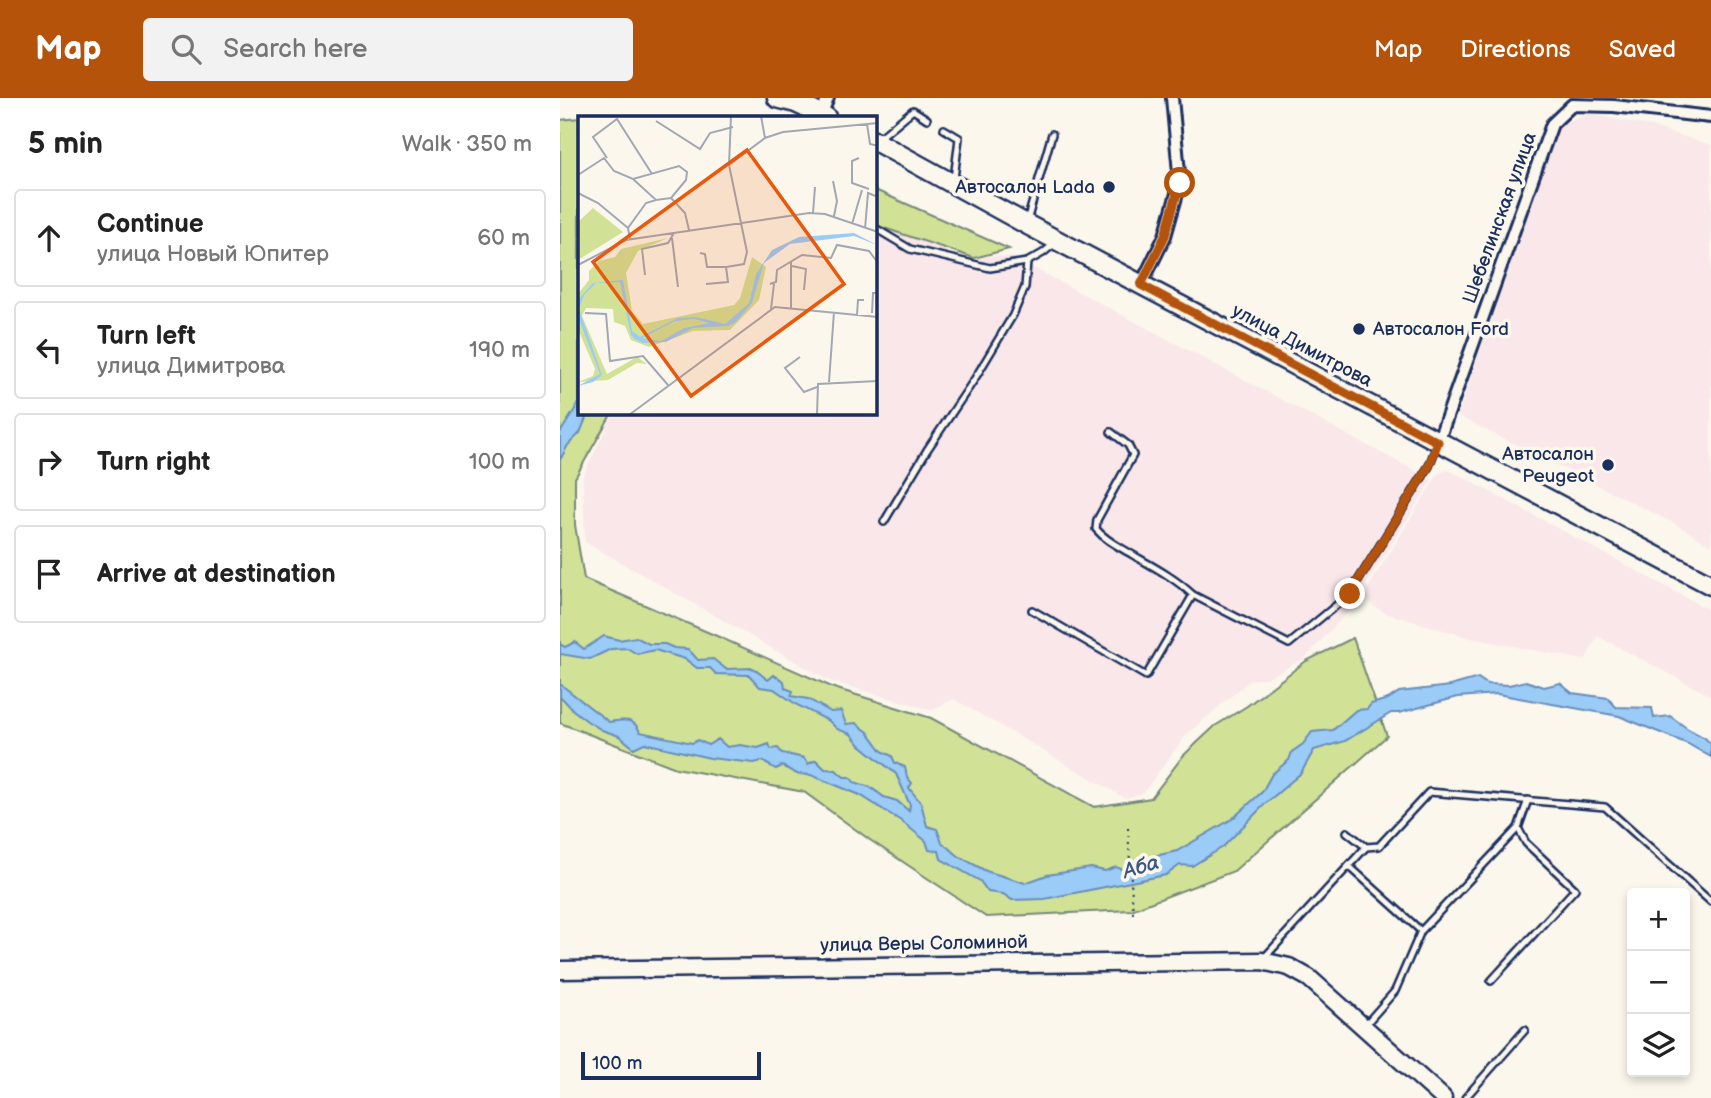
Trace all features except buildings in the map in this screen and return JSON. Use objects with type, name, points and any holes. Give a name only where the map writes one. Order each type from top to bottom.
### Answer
[{"type":"main road","points":[[777,98],[825,110]]},
{"type":"main road","name":"улица Димитрова","points":[[877,142],[1026,224],[1711,586]]},
{"type":"street","points":[[1141,285],[1165,236],[1180,183],[1172,98]]},
{"type":"street","name":"Шебелинская улица","points":[[1438,442],[1552,124],[1575,102],[1711,117]]},
{"type":"street","name":"улица Веры Соломиной","points":[[560,971],[1262,961],[1289,967],[1309,978],[1363,1027]]},
{"type":"street","points":[[1363,1027],[1443,1098]]},
{"type":"lane","points":[[877,139],[913,110],[927,119]]},
{"type":"lane","points":[[944,129],[959,138],[953,185]]},
{"type":"lane","points":[[1026,224],[1052,134]]},
{"type":"lane","points":[[877,229],[910,249],[990,268],[1027,262],[1058,241]]},
{"type":"lane","points":[[884,522],[1013,314],[1025,287],[1027,262]]},
{"type":"lane","points":[[1111,432],[1128,445],[1133,455],[1097,520],[1097,529],[1102,536],[1180,583],[1193,595],[1289,644],[1350,594],[1429,466],[1438,442]]},
{"type":"lane","points":[[1032,610],[1146,677],[1193,595]]},
{"type":"lane","points":[[1347,832],[1366,847],[1379,846],[1429,792],[1605,807],[1711,902]]},
{"type":"lane","points":[[1363,1027],[1395,991],[1421,931],[1518,828],[1528,800]]},
{"type":"lane","points":[[1491,981],[1574,889],[1526,844],[1518,828]]},
{"type":"lane","points":[[1262,961],[1366,847]]},
{"type":"lane","points":[[1349,866],[1421,931]]},
{"type":"lane","points":[[1465,1098],[1525,1030]]},
{"type":"path","points":[[1128,828],[1133,914]]},
{"type":"shaded area","points":[[1589,114],[1649,126],[1711,145],[1711,545],[1670,521],[1458,416],[1556,130],[1570,120]]},
{"type":"shaded area","points":[[877,214],[952,255],[1013,257],[1432,480],[1353,606],[1304,659],[1266,678],[1250,680],[1187,734],[1143,793],[1125,798],[954,699],[932,710],[830,681],[585,542],[583,476],[613,415],[877,415]]},
{"type":"shaded area","points":[[1447,470],[1711,611],[1711,696],[1598,636],[1585,660],[1471,638],[1385,613],[1371,604],[1366,599],[1367,590],[1438,474]]},
{"type":"green space","points":[[578,118],[578,415],[611,415],[575,478],[575,525],[584,579],[834,688],[931,718],[1094,807],[1151,798],[1183,756],[1215,726],[1247,706],[1306,661],[1353,638],[1387,736],[1234,871],[1131,910],[986,917],[870,840],[804,792],[676,768],[560,723],[560,120]]},
{"type":"green space","points":[[877,191],[1009,249],[974,258],[877,226]]},
{"type":"water","points":[[578,405],[578,415],[587,415],[580,433],[568,445],[560,460],[560,433]]},
{"type":"water","name":"Аба","points":[[604,636],[619,640],[636,637],[649,644],[688,649],[698,660],[713,659],[726,669],[753,668],[768,680],[774,675],[784,681],[785,688],[793,691],[791,696],[808,699],[831,712],[841,711],[846,724],[856,723],[868,732],[882,751],[892,756],[895,763],[905,767],[907,777],[912,783],[909,788],[921,803],[927,826],[937,829],[942,843],[960,857],[986,871],[1025,883],[1047,875],[1091,868],[1105,871],[1116,867],[1124,870],[1146,858],[1177,851],[1232,819],[1262,792],[1272,774],[1289,760],[1292,752],[1303,744],[1312,732],[1333,730],[1356,710],[1367,709],[1371,704],[1388,699],[1399,692],[1450,686],[1478,678],[1487,684],[1509,685],[1526,681],[1544,687],[1560,683],[1572,693],[1608,698],[1616,707],[1652,708],[1654,718],[1670,716],[1711,744],[1711,757],[1688,744],[1619,716],[1497,694],[1458,697],[1391,713],[1345,741],[1314,750],[1301,773],[1265,804],[1223,847],[1192,866],[1180,865],[1166,875],[1044,899],[1012,900],[1003,894],[988,892],[980,881],[941,859],[939,851],[929,850],[926,841],[901,821],[860,795],[811,775],[797,774],[782,766],[776,769],[762,761],[754,763],[710,758],[644,743],[634,748],[619,736],[587,721],[560,697],[560,684],[609,722],[631,722],[640,732],[692,743],[698,740],[708,745],[718,739],[727,747],[740,745],[758,748],[769,744],[771,749],[778,748],[782,753],[804,758],[808,764],[816,760],[825,769],[836,770],[854,782],[870,787],[884,797],[897,801],[909,811],[910,805],[896,774],[860,745],[851,734],[837,729],[829,721],[797,705],[774,689],[760,687],[749,675],[716,674],[710,668],[697,668],[685,659],[655,650],[637,654],[627,648],[611,649],[590,659],[560,654],[560,644],[565,647],[575,642],[584,649]]},
{"type":"place","name":"Автосалон Lada","points":[[1109,187]]},
{"type":"place","name":"Автосалон Ford","points":[[1359,329]]},
{"type":"place","name":"Автосалон Peugeot","points":[[1608,465]]},
{"type":"route","points":[[1180,183],[1165,236],[1141,285],[1438,442],[1429,466],[1350,594]]}]
